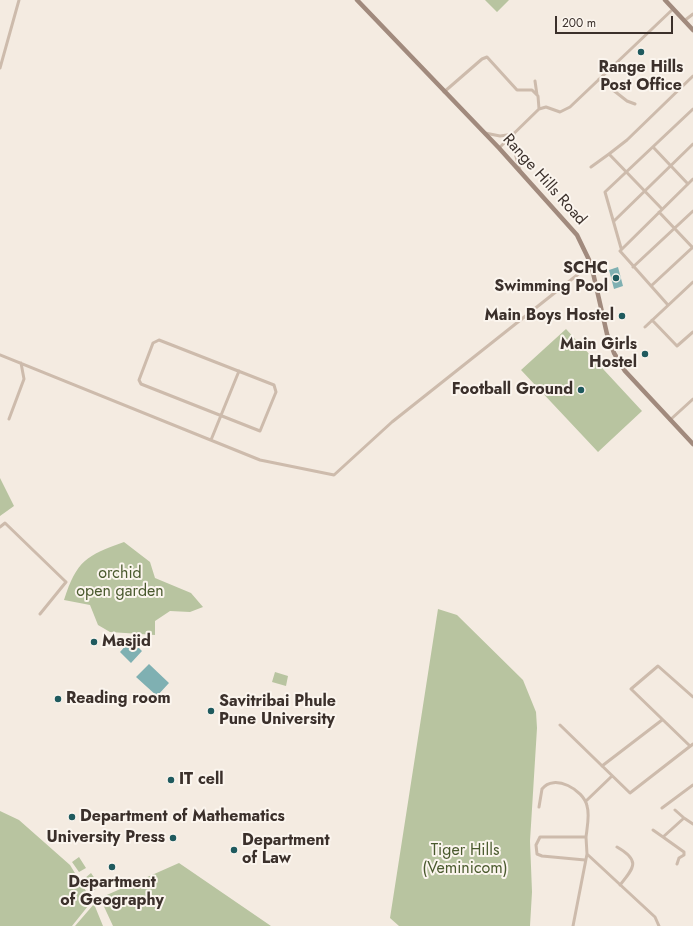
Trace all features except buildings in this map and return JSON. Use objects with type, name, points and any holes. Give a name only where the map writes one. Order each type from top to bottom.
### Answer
[{"type":"street","points":[[0,68],[19,0]]},
{"type":"street","name":"Range Hills Road","points":[[357,0],[499,148],[577,235],[591,264],[607,334],[614,353],[625,372],[693,444]]},
{"type":"street","points":[[665,0],[693,30]]},
{"type":"street","points":[[499,148],[539,109],[546,107],[560,112],[570,108],[673,9]]},
{"type":"street","points":[[684,21],[693,14]]},
{"type":"street","points":[[444,92],[485,57],[496,65],[517,90],[532,90],[538,96]]},
{"type":"street","points":[[591,167],[627,140],[693,76]]},
{"type":"street","points":[[599,80],[622,98],[635,104]]},
{"type":"street","points":[[535,81],[539,109]]},
{"type":"street","points":[[668,305],[621,254],[621,248],[614,220],[605,192],[693,110]]},
{"type":"street","points":[[483,132],[500,136],[514,134]]},
{"type":"street","points":[[514,134],[514,150],[521,173]]},
{"type":"street","points":[[614,220],[693,144]]},
{"type":"street","points":[[653,147],[688,184]]},
{"type":"street","points":[[609,154],[627,171],[693,247],[651,286]]},
{"type":"street","points":[[621,248],[693,179]]},
{"type":"street","points":[[634,267],[693,211]]},
{"type":"street","points":[[0,355],[260,460],[334,475],[392,422],[591,264]]},
{"type":"street","points":[[645,327],[693,282]]},
{"type":"street","points":[[652,320],[676,346],[693,332]]},
{"type":"street","points":[[159,340],[238,371],[274,385],[276,392],[260,431],[141,384],[139,380],[153,343],[159,340]]},
{"type":"street","points":[[9,418],[24,379],[21,363]]},
{"type":"street","points":[[211,440],[238,371]]},
{"type":"street","points":[[670,420],[693,399]]},
{"type":"street","points":[[0,527],[5,523],[66,582],[40,614]]},
{"type":"street","points":[[560,725],[627,791],[631,792],[691,745],[630,689],[655,667],[660,667],[693,697]]},
{"type":"street","points":[[602,766],[662,720]]},
{"type":"street","points":[[586,801],[612,776]]},
{"type":"street","points":[[539,807],[542,789],[548,784],[554,783],[564,784],[577,791],[586,801],[588,811],[586,854],[573,926]]},
{"type":"street","points":[[662,808],[693,785]]},
{"type":"street","points":[[675,810],[693,824]]},
{"type":"street","points":[[663,837],[684,818]]},
{"type":"street","points":[[653,830],[684,852],[684,855],[679,858],[677,864]]},
{"type":"street","points":[[585,860],[542,856],[537,854],[536,845],[540,837],[586,838]]},
{"type":"street","points":[[617,847],[630,854],[633,861],[633,869],[620,885]]},
{"type":"street","points":[[586,854],[654,917],[659,926]]},
{"type":"green space","points":[[485,0],[509,0],[497,12]]},
{"type":"green space","name":"Football Ground","points":[[566,329],[642,411],[598,452],[521,370]]},
{"type":"green space","points":[[0,478],[14,506],[0,516]]},
{"type":"green space","name":"orchid open garden","points":[[124,542],[150,562],[155,578],[191,593],[203,607],[190,612],[170,611],[155,621],[155,635],[110,632],[98,625],[90,605],[64,600],[74,576],[85,561],[100,551]]},
{"type":"green space","name":"Tiger Hills (Veminicom)","points":[[438,609],[457,615],[523,680],[536,712],[537,728],[530,841],[532,892],[530,926],[399,926],[390,918]]},
{"type":"green space","points":[[275,672],[288,676],[286,686],[272,682]]},
{"type":"green space","points":[[0,811],[19,820],[70,865],[92,901],[72,926],[0,926]]},
{"type":"green space","points":[[79,857],[86,868],[79,872],[72,862]]},
{"type":"green space","points":[[179,863],[271,926],[113,926],[100,898]]},
{"type":"green space","points":[[91,873],[100,886],[93,891],[84,879]]},
{"type":"green space","points":[[94,904],[103,926],[75,926]]},
{"type":"water","name":"SCHC Swimming Pool","points":[[618,267],[623,286],[614,289],[609,270]]},
{"type":"water","points":[[131,640],[142,651],[131,663],[120,652]]},
{"type":"water","points":[[149,664],[169,683],[157,696],[136,677]]},
{"type":"place","name":"Range Hills Post Office","points":[[641,52]]},
{"type":"place","name":"SCHC Swimming Pool","points":[[616,278]]},
{"type":"place","name":"Main Boys Hostel","points":[[622,316]]},
{"type":"place","name":"Main Girls Hostel","points":[[645,354]]},
{"type":"place","name":"Football Ground","points":[[581,390]]},
{"type":"place","name":"Masjid","points":[[94,642]]},
{"type":"place","name":"Reading room","points":[[58,699]]},
{"type":"place","name":"Savitribai Phule Pune University","points":[[211,711]]},
{"type":"place","name":"IT cell","points":[[171,780]]},
{"type":"place","name":"Department of Mathematics","points":[[72,817]]},
{"type":"place","name":"University Press","points":[[173,838]]},
{"type":"place","name":"Department of Law","points":[[234,850]]},
{"type":"place","name":"Department of Geography","points":[[112,867]]}]
